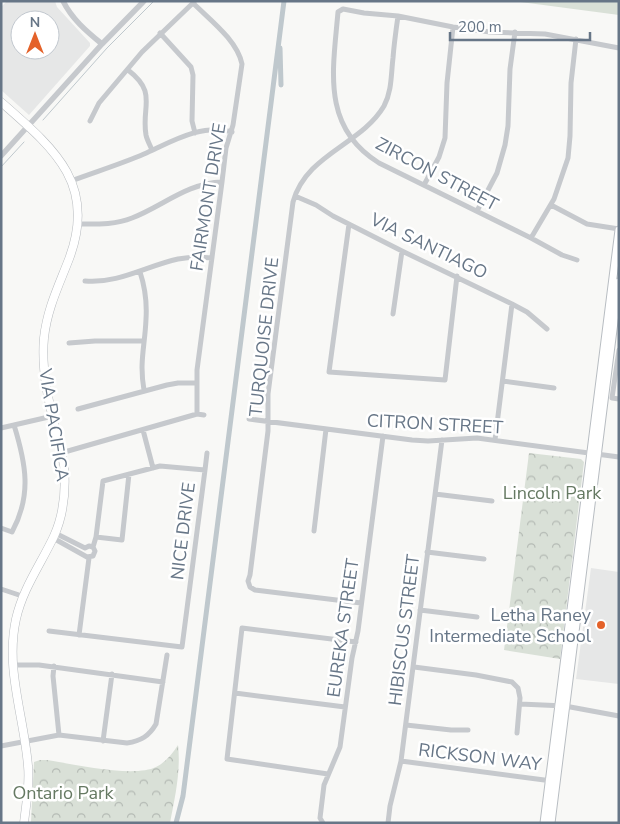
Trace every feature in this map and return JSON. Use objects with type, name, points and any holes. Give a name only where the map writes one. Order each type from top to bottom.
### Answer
[{"type":"main road","name":"VIA PACIFICA","points":[[1,102],[29,126],[59,158],[71,181],[78,207],[78,224],[73,247],[51,305],[44,339],[44,367],[64,465],[65,487],[62,512],[54,536],[22,596],[12,638],[12,665],[28,767],[24,823]]},
{"type":"main road","points":[[612,341],[619,230]]},
{"type":"main road","points":[[551,823],[553,781],[562,706],[594,454],[612,341],[619,282]]},
{"type":"main road","points":[[544,823],[553,781]]},
{"type":"street","points":[[63,1],[83,28],[102,44]]},
{"type":"street","points":[[1,156],[102,44],[144,1]]},
{"type":"street","points":[[90,121],[100,103],[160,33],[194,2]]},
{"type":"street","name":"FAIRMONT DRIVE","points":[[194,2],[235,46],[242,64],[232,132],[226,148],[197,383],[197,414]]},
{"type":"street","name":"ZIRCON STREET","points":[[398,16],[343,9],[338,12],[333,94],[339,116],[351,138],[372,158],[532,238],[562,255],[577,260]]},
{"type":"street","points":[[398,16],[490,32],[545,34],[619,48]]},
{"type":"street","name":"TURQUOISE DRIVE","points":[[361,602],[255,590],[250,587],[248,581],[268,422],[268,394],[295,196],[304,177],[316,165],[374,120],[387,100],[398,16]]},
{"type":"street","points":[[424,185],[439,157],[445,138],[447,83],[453,27]]},
{"type":"street","points":[[477,211],[493,183],[505,144],[508,126],[510,70],[515,32]]},
{"type":"street","points":[[160,33],[191,67],[193,75],[192,121],[195,133]]},
{"type":"street","points":[[532,238],[551,205],[562,179],[568,153],[571,126],[571,82],[576,40]]},
{"type":"street","points":[[128,70],[142,82],[146,91],[146,137],[152,150]]},
{"type":"street","points":[[71,181],[195,133],[215,128],[232,132]]},
{"type":"street","points":[[78,224],[104,224],[131,218],[181,192],[210,182],[222,182]]},
{"type":"street","name":"VIA SANTIAGO","points":[[295,196],[316,205],[333,216],[402,251],[458,276],[512,304],[527,312],[547,329]]},
{"type":"street","points":[[551,205],[587,224],[619,230]]},
{"type":"street","points":[[349,224],[329,372],[445,380],[458,276]]},
{"type":"street","points":[[393,314],[402,251]]},
{"type":"street","points":[[85,281],[114,280],[178,259],[190,257],[212,258]]},
{"type":"street","points":[[140,272],[146,300],[141,368],[144,390]]},
{"type":"street","points":[[495,440],[512,304]]},
{"type":"street","points":[[69,343],[144,341]]},
{"type":"street","points":[[619,350],[612,398],[619,399]]},
{"type":"street","points":[[503,381],[554,388]]},
{"type":"street","points":[[78,409],[144,390],[178,383],[197,383]]},
{"type":"street","points":[[61,453],[197,414],[204,415]]},
{"type":"street","points":[[1,428],[53,416]]},
{"type":"street","name":"CITRON STREET","points":[[249,419],[420,441],[476,438],[619,457]]},
{"type":"street","points":[[1,528],[12,532],[22,512],[25,491],[23,461],[14,425]]},
{"type":"street","points":[[314,530],[326,429]]},
{"type":"street","points":[[143,430],[153,468]]},
{"type":"street","name":"EUREKA STREET","points":[[322,822],[320,818],[324,785],[340,747],[384,436]]},
{"type":"street","name":"HIBISCUS STREET","points":[[388,823],[390,806],[401,761],[442,440]]},
{"type":"street","points":[[205,470],[208,452]]},
{"type":"street","name":"NICE DRIVE","points":[[79,634],[182,648],[205,470],[165,466],[103,481],[96,537]]},
{"type":"street","points":[[54,536],[86,556],[93,556],[95,553],[93,547],[96,537],[122,540],[129,474]]},
{"type":"street","points":[[435,494],[492,501]]},
{"type":"street","points":[[54,536],[85,548],[93,547]]},
{"type":"street","points":[[49,631],[79,634],[86,556],[83,551],[85,548]]},
{"type":"street","points":[[427,552],[484,559]]},
{"type":"street","points":[[1,589],[22,596]]},
{"type":"street","points":[[420,610],[477,617]]},
{"type":"street","points":[[328,774],[227,758],[242,628],[356,642]]},
{"type":"street","points":[[1,746],[59,736],[127,743],[137,742],[151,733],[156,724],[167,655]]},
{"type":"street","points":[[12,665],[54,666],[163,682]]},
{"type":"street","points":[[54,666],[53,676],[59,736]]},
{"type":"street","points":[[414,667],[512,682],[518,688],[520,704],[516,734]]},
{"type":"street","points":[[103,741],[112,674]]},
{"type":"street","points":[[235,693],[345,708]]},
{"type":"street","points":[[520,704],[562,706],[619,716]]},
{"type":"street","points":[[406,725],[468,730]]},
{"type":"street","name":"RICKSON WAY","points":[[401,761],[553,781]]},
{"type":"shaded area","points":[[7,1],[55,1],[60,10],[10,10],[10,60],[60,60],[60,10],[90,43],[90,46],[29,115],[1,90],[1,7]]},
{"type":"shaded area","name":"Letha Raney Intermediate School","points":[[591,568],[619,572],[619,684],[576,679]]},
{"type":"green space","points":[[513,1],[619,1],[619,15]]},
{"type":"green space","name":"Lincoln Park","points":[[529,453],[581,459],[584,462],[560,659],[504,650]]},
{"type":"green space","name":"Ontario Park","points":[[178,745],[176,794],[170,823],[31,822],[34,762],[47,760],[119,771],[146,770],[163,763]]},
{"type":"waterway","points":[[43,120],[107,48],[154,1]]},
{"type":"waterway","points":[[176,823],[183,796],[284,1]]},
{"type":"waterway","points":[[280,48],[281,85]]},
{"type":"waterway","points":[[1,167],[24,142]]},
{"type":"place","name":"Letha Raney Intermediate School","points":[[601,625]]}]
